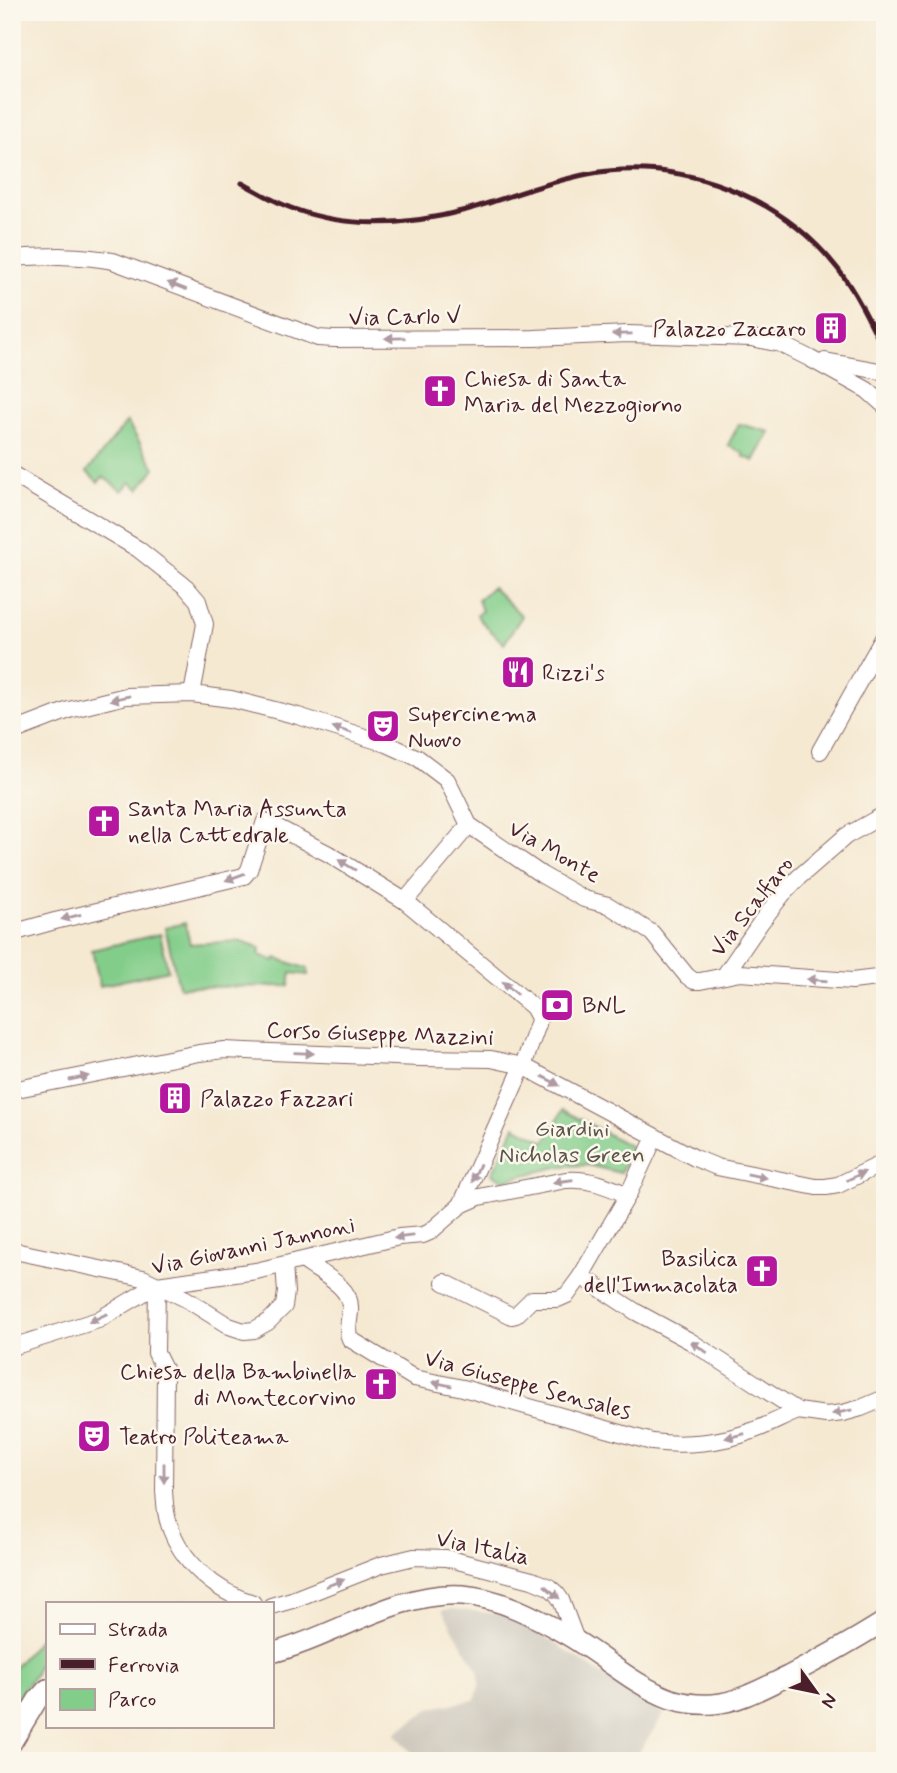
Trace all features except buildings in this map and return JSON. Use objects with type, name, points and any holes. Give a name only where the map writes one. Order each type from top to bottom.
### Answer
[{"type":"street","name":"Via Carlo V","points":[[12,258],[64,256],[113,261],[317,338],[534,338],[628,334],[751,338],[781,344],[809,358]]},
{"type":"street","points":[[809,358],[885,372]]},
{"type":"street","points":[[809,358],[867,390],[885,407]]},
{"type":"street","points":[[12,474],[138,549],[186,587],[198,601],[205,624],[192,694],[127,696],[69,710],[12,732]]},
{"type":"street","points":[[820,751],[885,635]]},
{"type":"street","name":"Via Monte","points":[[192,694],[232,699],[298,716],[387,744],[418,758],[447,780],[469,825],[542,875],[584,899],[608,905],[652,933],[687,976]]},
{"type":"street","name":"Via Scalfaro","points":[[687,976],[694,981],[700,981],[724,976],[782,894],[846,836],[882,816]]},
{"type":"street","points":[[12,933],[244,876],[249,870],[265,821],[329,854],[405,901],[533,1007],[539,1018],[523,1066],[461,1205]]},
{"type":"street","points":[[405,901],[469,825]]},
{"type":"street","points":[[724,976],[754,973],[852,982],[885,977]]},
{"type":"street","name":"Corso Giuseppe Mazzini","points":[[12,1090],[224,1050],[491,1059],[523,1066],[695,1158],[717,1167],[826,1187],[838,1185],[885,1162]]},
{"type":"street","points":[[444,1282],[510,1316],[516,1315],[532,1299],[563,1298],[581,1276],[628,1195],[655,1137]]},
{"type":"street","points":[[461,1205],[494,1193],[566,1180],[591,1180],[628,1195]]},
{"type":"street","name":"Via Giovanni Jannoni","points":[[12,1348],[98,1320],[157,1284],[256,1271],[399,1237],[423,1236],[461,1205]]},
{"type":"street","points":[[12,1248],[19,1252],[143,1278],[244,1331],[254,1330],[268,1322],[284,1307],[284,1265]]},
{"type":"street","name":"Via Giuseppe Sensales","points":[[304,1261],[337,1284],[349,1298],[347,1333],[350,1339],[414,1378],[463,1388],[666,1444],[713,1441],[751,1432],[798,1410]]},
{"type":"street","points":[[581,1276],[798,1410],[826,1415],[843,1413],[885,1398]]},
{"type":"street","points":[[186,1299],[192,1280]]},
{"type":"street","points":[[157,1284],[156,1353],[165,1371],[164,1491],[169,1526],[186,1555],[205,1576],[228,1594],[250,1602]]},
{"type":"street","name":"Via Italia","points":[[273,1606],[381,1565],[414,1557],[446,1558],[532,1580],[549,1587],[561,1600],[576,1640]]},
{"type":"street","points":[[273,1652],[304,1643],[383,1609],[448,1595],[482,1597],[551,1626],[658,1693],[683,1702],[714,1704],[763,1689],[885,1621]]},
{"type":"street","points":[[12,1742],[46,1690]]},
{"type":"shaded area","points":[[442,1610],[507,1615],[664,1714],[633,1761],[418,1761],[395,1733],[431,1708],[475,1700],[480,1682],[478,1671]]},
{"type":"green space","points":[[127,422],[155,468],[139,489],[130,482],[122,491],[103,477],[98,482],[87,472]]},
{"type":"green space","points":[[739,424],[770,432],[754,461],[728,445]]},
{"type":"green space","points":[[492,587],[522,616],[504,644],[477,614],[482,611],[478,600]]},
{"type":"green space","points":[[185,923],[190,944],[241,941],[260,948],[259,955],[308,969],[308,975],[291,973],[289,986],[179,987],[165,928]]},
{"type":"green space","points":[[160,934],[168,970],[100,986],[92,950]]},
{"type":"green space","name":"Giardini Nicholas Green","points":[[563,1110],[633,1148],[620,1173],[588,1165],[562,1166],[504,1180],[492,1174],[515,1126],[545,1142]]},
{"type":"green space","points":[[43,1634],[46,1646],[35,1674],[12,1704],[12,1670]]},
{"type":"railway","points":[[242,183],[294,209],[336,220],[380,223],[445,215],[588,174],[623,170],[658,171],[693,177],[726,187],[758,202],[788,221],[814,243],[838,269],[885,352]]},
{"type":"place","name":"Palazzo Zaccaro","points":[[831,328]]},
{"type":"place","name":"Chiesa di Santa Maria del Mezzogiorno","points":[[440,391]]},
{"type":"place","name":"Rizzi's","points":[[518,672]]},
{"type":"place","name":"Supercinema Nuovo","points":[[383,726]]},
{"type":"place","name":"Santa Maria Assunta nella Cattedrale","points":[[104,821]]},
{"type":"place","name":"BNL","points":[[557,1005]]},
{"type":"place","name":"Palazzo Fazzari","points":[[175,1098]]},
{"type":"place","name":"Basilica dell'Immacolata","points":[[762,1271]]},
{"type":"place","name":"Chiesa della Bambinella di Montecorvino","points":[[381,1384]]},
{"type":"place","name":"Teatro Politeama","points":[[94,1436]]}]
